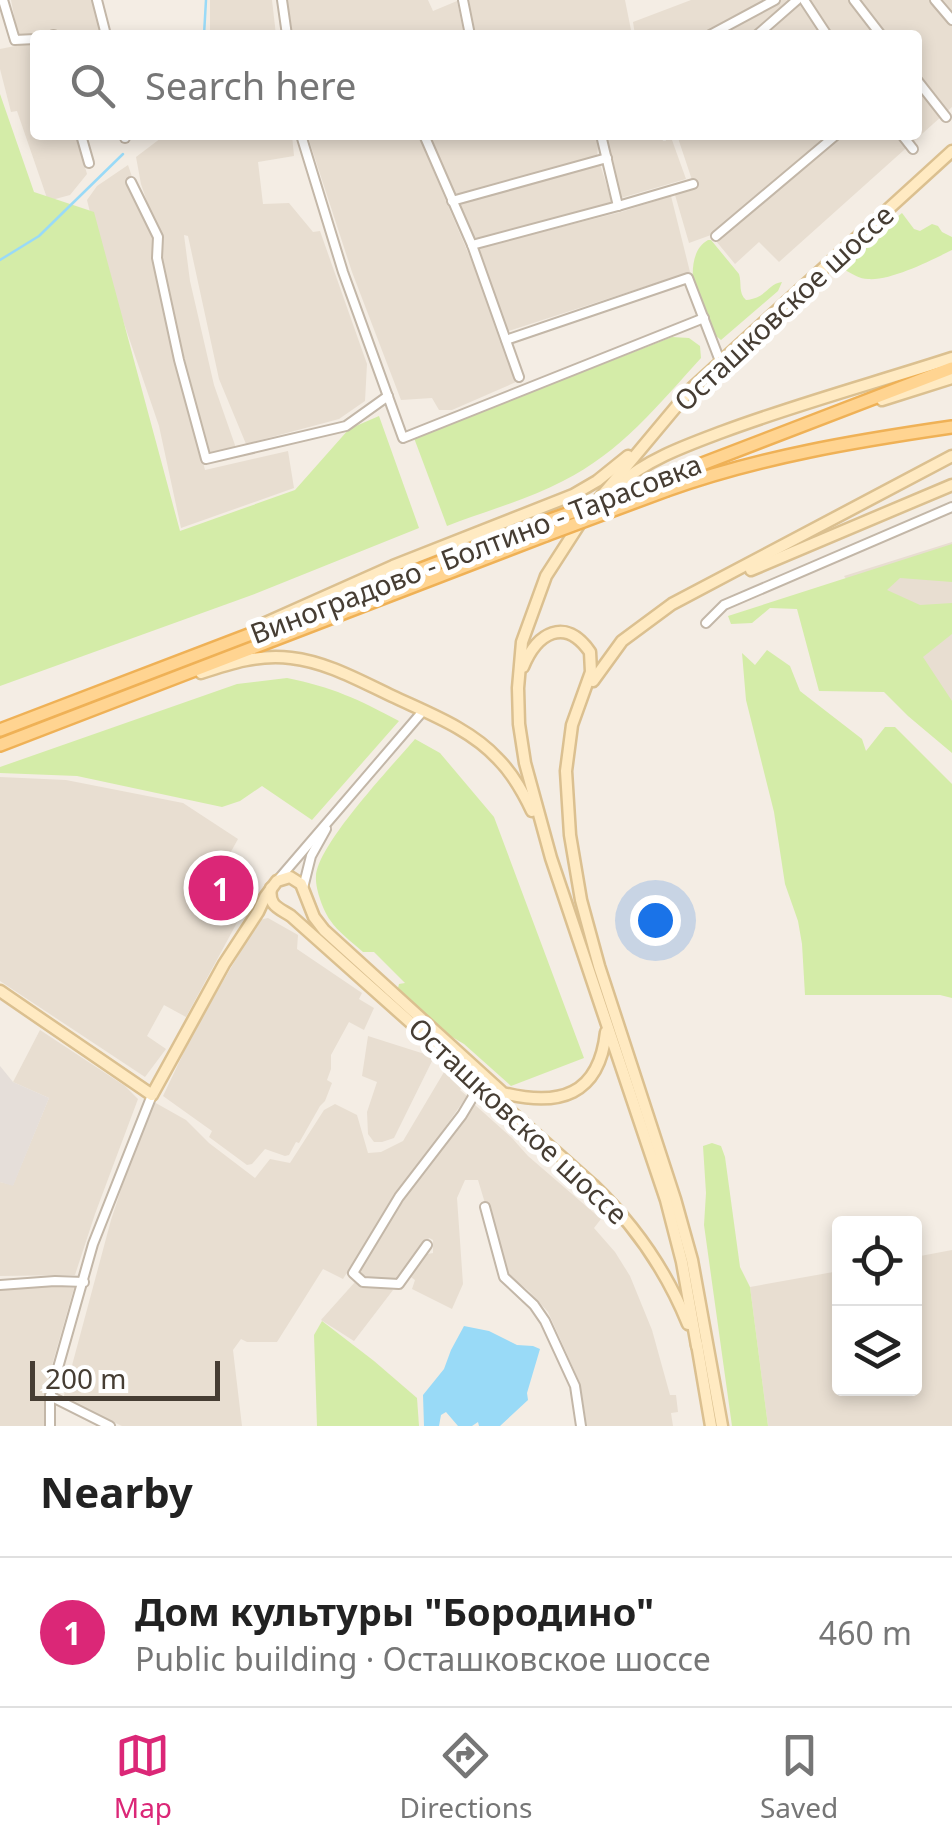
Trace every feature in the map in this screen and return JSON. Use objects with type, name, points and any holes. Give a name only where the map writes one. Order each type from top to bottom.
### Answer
[{"type":"main road","name":"Осташковское шоссе","points":[[587,513],[720,361],[952,151]]},
{"type":"main road","points":[[701,1345],[666,1200],[546,842],[525,763],[518,688],[522,642],[546,576],[587,513],[628,476],[681,447],[775,412],[952,358]]},
{"type":"main road","name":"Виноградово - Болтино - Тарасовка","points":[[0,745],[546,536],[788,430],[952,368]]},
{"type":"main road","points":[[788,430],[952,378]]},
{"type":"main road","name":"Виноградово - Болтино - Тарасовка","points":[[0,730],[531,527],[664,484],[855,442],[952,428]]},
{"type":"main road","points":[[202,653],[324,596],[573,495],[598,481],[648,440]]},
{"type":"main road","points":[[581,701],[600,668],[622,642],[672,604],[952,456]]},
{"type":"main road","points":[[672,604],[952,484]]},
{"type":"main road","points":[[518,688],[533,647],[553,632],[575,634],[590,652],[591,672],[572,725],[566,771],[570,834],[598,966],[692,1260],[701,1345]]},
{"type":"main road","points":[[114,702],[239,660],[268,656],[313,662],[422,710],[477,741],[497,758],[521,790],[546,842]]},
{"type":"main road","points":[[0,991],[152,1095],[224,964],[274,884],[290,877],[298,881],[304,892],[298,908],[258,912]]},
{"type":"main road","points":[[274,884],[271,901],[281,910]]},
{"type":"main road","name":"Осташковское шоссе","points":[[304,892],[314,917],[337,942],[503,1093],[552,1100],[573,1092],[588,1081],[598,1066],[607,1024]]},
{"type":"main road","name":"Осташковское шоссе","points":[[281,910],[593,1186],[634,1228],[663,1272],[701,1345],[722,1426]]},
{"type":"main road","points":[[132,1081],[150,1084],[163,1076]]},
{"type":"main road","name":"Осташковское шоссе","points":[[701,1345],[712,1426]]},
{"type":"street","points":[[3,0],[14,40],[30,38]]},
{"type":"street","points":[[96,0],[105,30]]},
{"type":"street","points":[[282,0],[286,30]]},
{"type":"street","points":[[463,0],[469,30]]},
{"type":"street","points":[[719,30],[775,0]]},
{"type":"street","points":[[763,30],[801,0],[822,30]]},
{"type":"street","points":[[854,0],[878,30]]},
{"type":"street","points":[[935,0],[952,20]]},
{"type":"street","points":[[922,86],[946,117]]},
{"type":"street","points":[[83,140],[89,163]]},
{"type":"street","points":[[303,140],[343,272],[403,438],[704,318]]},
{"type":"street","points":[[426,140],[472,246],[519,376]]},
{"type":"street","points":[[602,140],[618,206]]},
{"type":"street","points":[[716,236],[830,140]]},
{"type":"street","points":[[906,140],[912,149]]},
{"type":"street","points":[[452,201],[607,158]]},
{"type":"street","points":[[130,182],[158,237],[157,258],[178,360],[206,459],[346,426],[388,396]]},
{"type":"street","points":[[472,246],[693,184]]},
{"type":"street","points":[[506,340],[688,278],[720,361]]},
{"type":"street","points":[[706,623],[724,605],[952,506]]},
{"type":"street","points":[[274,884],[422,710]]},
{"type":"street","points":[[304,892],[311,856],[334,816]]},
{"type":"street","points":[[427,1245],[399,1284],[363,1282],[353,1273],[399,1197],[480,1086]]},
{"type":"street","points":[[50,1426],[50,1396],[93,1244],[152,1095]]},
{"type":"street","points":[[484,1207],[504,1277],[546,1321],[575,1386],[582,1426]]},
{"type":"street","points":[[0,1285],[55,1280],[84,1282]]},
{"type":"street","points":[[50,1396],[110,1426]]},
{"type":"shaded area","points":[[11,0],[93,0],[102,30],[30,30],[30,37],[23,38],[17,31]]},
{"type":"shaded area","points":[[210,0],[272,0],[275,30],[210,30]]},
{"type":"shaded area","points":[[287,0],[428,0],[433,11],[457,1],[463,30],[292,30]]},
{"type":"shaded area","points":[[465,0],[625,0],[631,30],[473,30]]},
{"type":"shaded area","points":[[691,0],[952,0],[952,107],[922,134],[922,30],[634,30],[633,22]]},
{"type":"shaded area","points":[[30,43],[30,140],[77,140],[87,174],[70,195],[48,201],[17,111],[11,112],[0,69],[0,49]]},
{"type":"shaded area","points":[[158,140],[292,140],[294,156],[258,162],[263,204],[289,203],[313,232],[320,231],[367,364],[365,401],[339,419],[246,444],[219,379],[188,236],[184,235],[190,281],[214,385],[236,448],[206,453],[160,259],[160,240],[136,157]]},
{"type":"shaded area","points":[[309,140],[420,140],[489,302],[516,382],[452,410],[439,410],[432,398],[401,400],[352,272]]},
{"type":"shaded area","points":[[432,140],[596,140],[597,157],[452,196]]},
{"type":"shaded area","points":[[604,140],[672,140],[686,179],[621,198]]},
{"type":"shaded area","points":[[679,140],[915,140],[779,262],[759,242],[735,264],[711,235],[689,243],[673,188],[692,180]]},
{"type":"shaded area","points":[[600,164],[613,205],[475,242],[470,238],[456,201]]},
{"type":"shaded area","points":[[128,165],[154,242],[153,260],[205,470],[288,451],[294,488],[181,528],[159,426],[100,253],[87,200],[97,186]]},
{"type":"shaded area","points":[[671,196],[690,272],[506,332],[477,248]]},
{"type":"shaded area","points":[[952,542],[952,715],[844,576]]},
{"type":"shaded area","points":[[0,777],[66,780],[183,803],[238,839],[208,893],[240,917],[186,1017],[164,1005],[147,1036],[166,1049],[145,1077],[0,981]]},
{"type":"shaded area","points":[[268,918],[298,935],[297,949],[362,993],[359,999],[374,1008],[364,1030],[349,1022],[331,1055],[327,1080],[332,1083],[325,1101],[299,1143],[285,1156],[265,1149],[247,1165],[209,1137],[212,1131],[163,1096],[194,1031],[259,920]]},
{"type":"shaded area","points":[[40,1030],[125,1086],[138,1099],[75,1275],[0,1276],[0,1182],[13,1185],[49,1098],[13,1082]]},
{"type":"shaded area","points":[[368,1036],[434,1057],[394,1138],[382,1142],[374,1142],[368,1134],[367,1112],[377,1082],[362,1076]]},
{"type":"shaded area","points":[[0,1066],[13,1082],[49,1098],[13,1186],[0,1182]]},
{"type":"shaded area","points":[[447,1067],[465,1082],[460,1090],[467,1096],[343,1279],[323,1269],[277,1342],[241,1339],[233,1350],[242,1426],[122,1426],[63,1399],[111,1220],[154,1102],[186,1120],[255,1178],[270,1159],[290,1163],[324,1110],[335,1104],[357,1115],[368,1153],[381,1152],[403,1141]]},
{"type":"shaded area","points":[[474,1104],[601,1219],[594,1228],[630,1276],[652,1330],[670,1395],[676,1395],[678,1412],[671,1413],[673,1426],[587,1426],[580,1383],[548,1312],[506,1273],[478,1180],[465,1180],[457,1198],[463,1284],[452,1309],[412,1289],[415,1280],[408,1275],[422,1255],[433,1253],[433,1240],[429,1238],[398,1280],[370,1280],[359,1271],[396,1208]]},
{"type":"shaded area","points":[[952,1250],[952,1426],[768,1426],[750,1287],[832,1272],[832,1396],[922,1396],[922,1256]]},
{"type":"shaded area","points":[[355,1282],[362,1288],[393,1290],[354,1341],[321,1320]]},
{"type":"shaded area","points":[[74,1288],[46,1386],[46,1426],[0,1426],[0,1290]]},
{"type":"green space","points":[[0,94],[34,192],[94,212],[180,531],[295,490],[349,429],[379,416],[419,528],[252,595],[0,686]]},
{"type":"green space","points":[[902,213],[914,229],[938,226],[952,237],[952,250],[888,277],[862,278],[845,270],[845,261]]},
{"type":"green space","points":[[708,240],[739,274],[746,300],[782,282],[778,291],[721,340],[705,326],[694,291],[695,256]]},
{"type":"green space","points":[[672,337],[689,338],[700,346],[701,358],[621,442],[584,470],[549,488],[447,526],[414,438]]},
{"type":"green space","points":[[952,544],[952,582],[900,578],[887,590],[920,605],[952,603],[952,634],[923,657],[952,701],[952,753],[884,692],[819,691],[797,609],[770,608],[752,623],[731,624],[728,616]]},
{"type":"green space","points":[[767,650],[790,666],[800,691],[862,739],[866,751],[885,727],[895,727],[952,784],[952,998],[805,995],[798,921],[785,884],[774,812],[746,700],[742,653],[755,665]]},
{"type":"green space","points":[[287,678],[318,685],[399,721],[312,820],[262,786],[240,801],[222,807],[77,776],[0,773],[0,767],[237,684]]},
{"type":"green space","points":[[415,739],[440,753],[494,817],[584,1058],[511,1086],[398,988],[405,983],[374,952],[363,952],[327,916],[317,887],[320,862],[358,806]]},
{"type":"green space","points":[[703,1146],[721,1146],[725,1157],[740,1267],[750,1287],[768,1426],[732,1426],[704,1225]]},
{"type":"green space","points":[[322,1321],[417,1398],[419,1426],[317,1426],[314,1335]]},
{"type":"water","points":[[464,1326],[540,1349],[528,1400],[500,1426],[479,1426],[478,1422],[458,1426],[446,1412],[441,1415],[439,1426],[424,1426],[423,1395],[444,1369]]},
{"type":"waterway","points":[[204,30],[206,0]]},
{"type":"waterway","points":[[0,260],[39,236],[123,154]]},
{"type":"place","name":"Дом культуры \"Бородино\"","points":[[221,888]]}]
